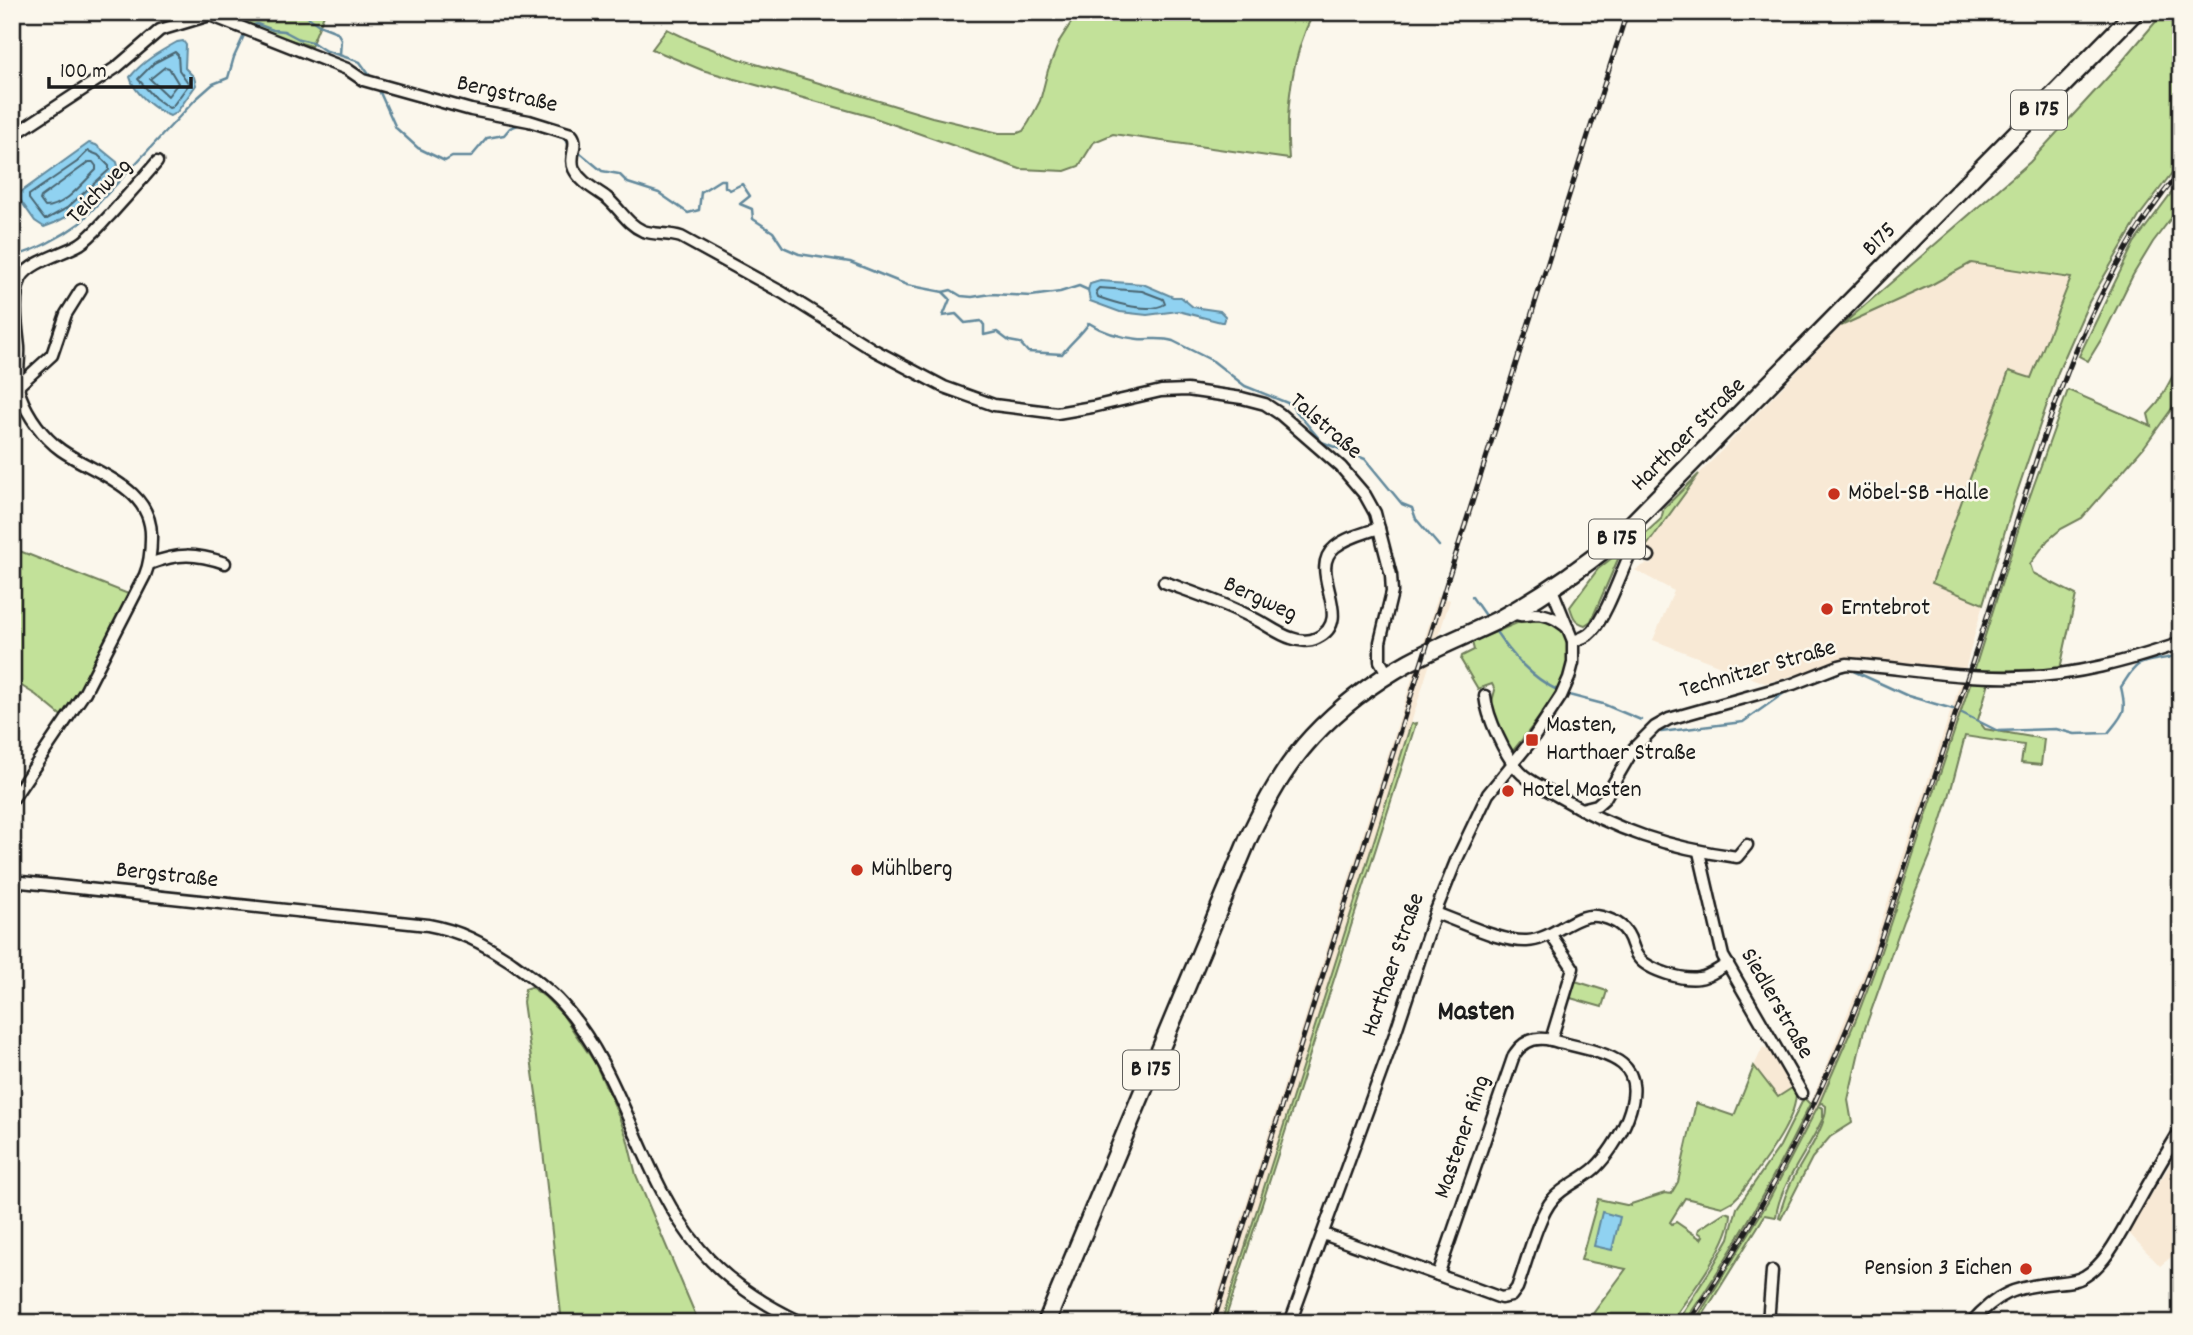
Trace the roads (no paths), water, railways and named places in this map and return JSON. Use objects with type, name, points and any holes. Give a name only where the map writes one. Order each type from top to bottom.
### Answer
[{"type":"main road","name":"B175","points":[[1850,303],[2135,12]]},
{"type":"main road","name":"Harthaer Straße","points":[[1388,675],[1552,589],[1591,561],[1635,522],[1850,303]]},
{"type":"main road","name":"B 175","points":[[1046,1323],[1241,855],[1268,797],[1312,737],[1349,703],[1388,675]]},
{"type":"street","name":"Bergstraße","points":[[12,136],[117,67],[160,30],[210,15],[347,69],[363,80],[471,110],[565,131],[575,138],[573,167],[581,180],[607,198],[633,226],[650,233],[681,237],[944,387],[995,405],[1024,409]]},
{"type":"street","name":"Teichweg","points":[[12,800],[85,692],[149,564],[151,532],[148,516],[140,501],[118,483],[51,441],[25,406],[18,386],[16,318],[19,285],[23,275],[34,266],[81,243],[96,230],[157,162]]},
{"type":"street","points":[[18,386],[52,355],[66,314],[81,290]]},
{"type":"street","name":"Talstraße","points":[[1024,409],[1056,413],[1161,391],[1186,390],[1242,398],[1265,404],[1280,414],[1352,478],[1375,513],[1391,575],[1392,592],[1380,642],[1380,661],[1388,675]]},
{"type":"street","name":"Bergweg","points":[[1164,582],[1235,609],[1290,638],[1309,641],[1325,632],[1334,617],[1325,570],[1329,553],[1344,541],[1379,528]]},
{"type":"street","points":[[1573,641],[1582,639],[1599,621],[1629,556],[1637,552],[1649,556]]},
{"type":"street","points":[[149,564],[180,554],[208,557],[225,563]]},
{"type":"street","name":"Harthaer Straße","points":[[1290,1323],[1394,1037],[1435,913],[1478,813],[1493,786],[1532,740],[1562,693],[1573,663],[1573,641],[1552,589]]},
{"type":"street","points":[[1498,619],[1535,614],[1550,616],[1569,629]]},
{"type":"street","name":"Technitzer Straße","points":[[1580,809],[1597,805],[1605,798],[1634,748],[1655,727],[1669,719],[1793,684],[1839,666],[1857,665],[1968,676],[2021,677],[2093,670],[2181,643]]},
{"type":"street","points":[[1485,696],[1486,710],[1513,764],[1522,775],[1580,809],[1641,836],[1699,852],[1737,857],[1747,845]]},
{"type":"street","name":"Siedlerstraße","points":[[1699,852],[1720,948],[1802,1093]]},
{"type":"street","name":"Bergstraße","points":[[12,881],[428,925],[451,929],[491,949],[543,986],[562,1004],[592,1045],[664,1194],[701,1251],[742,1288],[774,1309],[803,1323]]},
{"type":"street","points":[[1435,913],[1511,940],[1538,939],[1588,915],[1599,916],[1623,926],[1630,935],[1639,958],[1657,970],[1689,979],[1699,978],[1728,964]]},
{"type":"street","points":[[1551,935],[1573,968],[1552,1041]]},
{"type":"street","name":"Mastener Ring","points":[[1323,1234],[1502,1298],[1511,1296],[1517,1288],[1544,1212],[1552,1200],[1562,1190],[1593,1170],[1606,1157],[1624,1130],[1633,1097],[1628,1071],[1611,1057],[1543,1038],[1529,1040],[1520,1046],[1514,1055],[1438,1275]]},
{"type":"street","points":[[1971,1323],[1995,1299],[2009,1291],[2039,1284],[2073,1281],[2092,1271],[2113,1245],[2181,1129]]},
{"type":"street","points":[[1772,1271],[1768,1321],[1832,1323]]},
{"type":"water","points":[[183,41],[186,45],[185,68],[194,77],[196,85],[177,112],[170,116],[146,100],[130,77],[152,57]]},
{"type":"water","points":[[89,143],[96,145],[117,162],[119,170],[75,211],[44,227],[35,221],[18,197],[21,192]]},
{"type":"water","points":[[1100,281],[1143,284],[1173,297],[1181,297],[1193,307],[1220,311],[1225,316],[1221,322],[1178,311],[1147,315],[1120,312],[1090,301],[1090,284]]},
{"type":"water","points":[[1602,1212],[1620,1217],[1612,1250],[1594,1246]]},
{"type":"waterway","points":[[301,12],[319,25],[337,32],[341,39],[340,55]]},
{"type":"waterway","points":[[250,26],[257,24],[284,31],[324,50],[360,62],[373,80]]},
{"type":"waterway","points":[[12,257],[48,243],[80,223],[196,99],[213,84],[228,78],[246,31]]},
{"type":"waterway","points":[[378,88],[396,128],[418,148],[445,161],[452,157],[471,157],[487,138],[504,135],[510,128],[523,123]]},
{"type":"waterway","points":[[542,130],[563,138],[570,145]]},
{"type":"waterway","points":[[578,151],[602,171],[619,174],[628,183],[659,193],[688,213],[699,210],[701,192],[720,180],[725,180],[725,187],[730,190],[742,184],[750,196],[740,204],[752,209],[753,219],[773,232],[783,247],[799,254],[850,262],[907,285],[943,292],[950,299],[943,316],[956,314],[965,323],[981,321],[984,335],[997,332],[1009,341],[1020,343],[1028,352],[1062,354],[1089,323],[1124,337],[1173,341],[1213,361],[1245,386],[1290,404],[1322,442],[1365,459],[1402,504],[1412,508],[1416,519],[1439,546]]},
{"type":"waterway","points":[[943,292],[951,290],[961,296],[972,297],[991,294],[1031,296],[1079,286],[1088,290]]},
{"type":"waterway","points":[[1472,597],[1486,617]]},
{"type":"waterway","points":[[1494,629],[1522,664],[1559,691]]},
{"type":"waterway","points":[[1962,713],[1998,731],[2056,729],[2075,734],[2108,733],[2123,712],[2121,687],[2133,670],[2143,663],[2181,652]]},
{"type":"waterway","points":[[1661,732],[1743,722],[1784,693],[1849,669],[1908,696],[1953,709]]},
{"type":"waterway","points":[[1565,694],[1603,704],[1641,720]]},
{"type":"railway","points":[[1213,1323],[1627,12]]},
{"type":"railway","points":[[1688,1323],[1767,1196],[1812,1108],[1852,1017],[1870,971],[2065,377],[2088,322],[2115,269],[2145,218],[2181,171]]},
{"type":"place","name":"Möbel-SB -Halle","points":[[1834,494]]},
{"type":"place","name":"Erntebrot","points":[[1827,609]]},
{"type":"place","name":"Masten, Harthaer Straße","points":[[1532,740]]},
{"type":"place","name":"Hotel Masten","points":[[1508,791]]},
{"type":"place","name":"Mühlberg","points":[[857,870]]},
{"type":"place","name":"Pension 3 Eichen","points":[[2026,1269]]},
{"type":"district","name":"Masten","points":[[1476,1014]]}]
